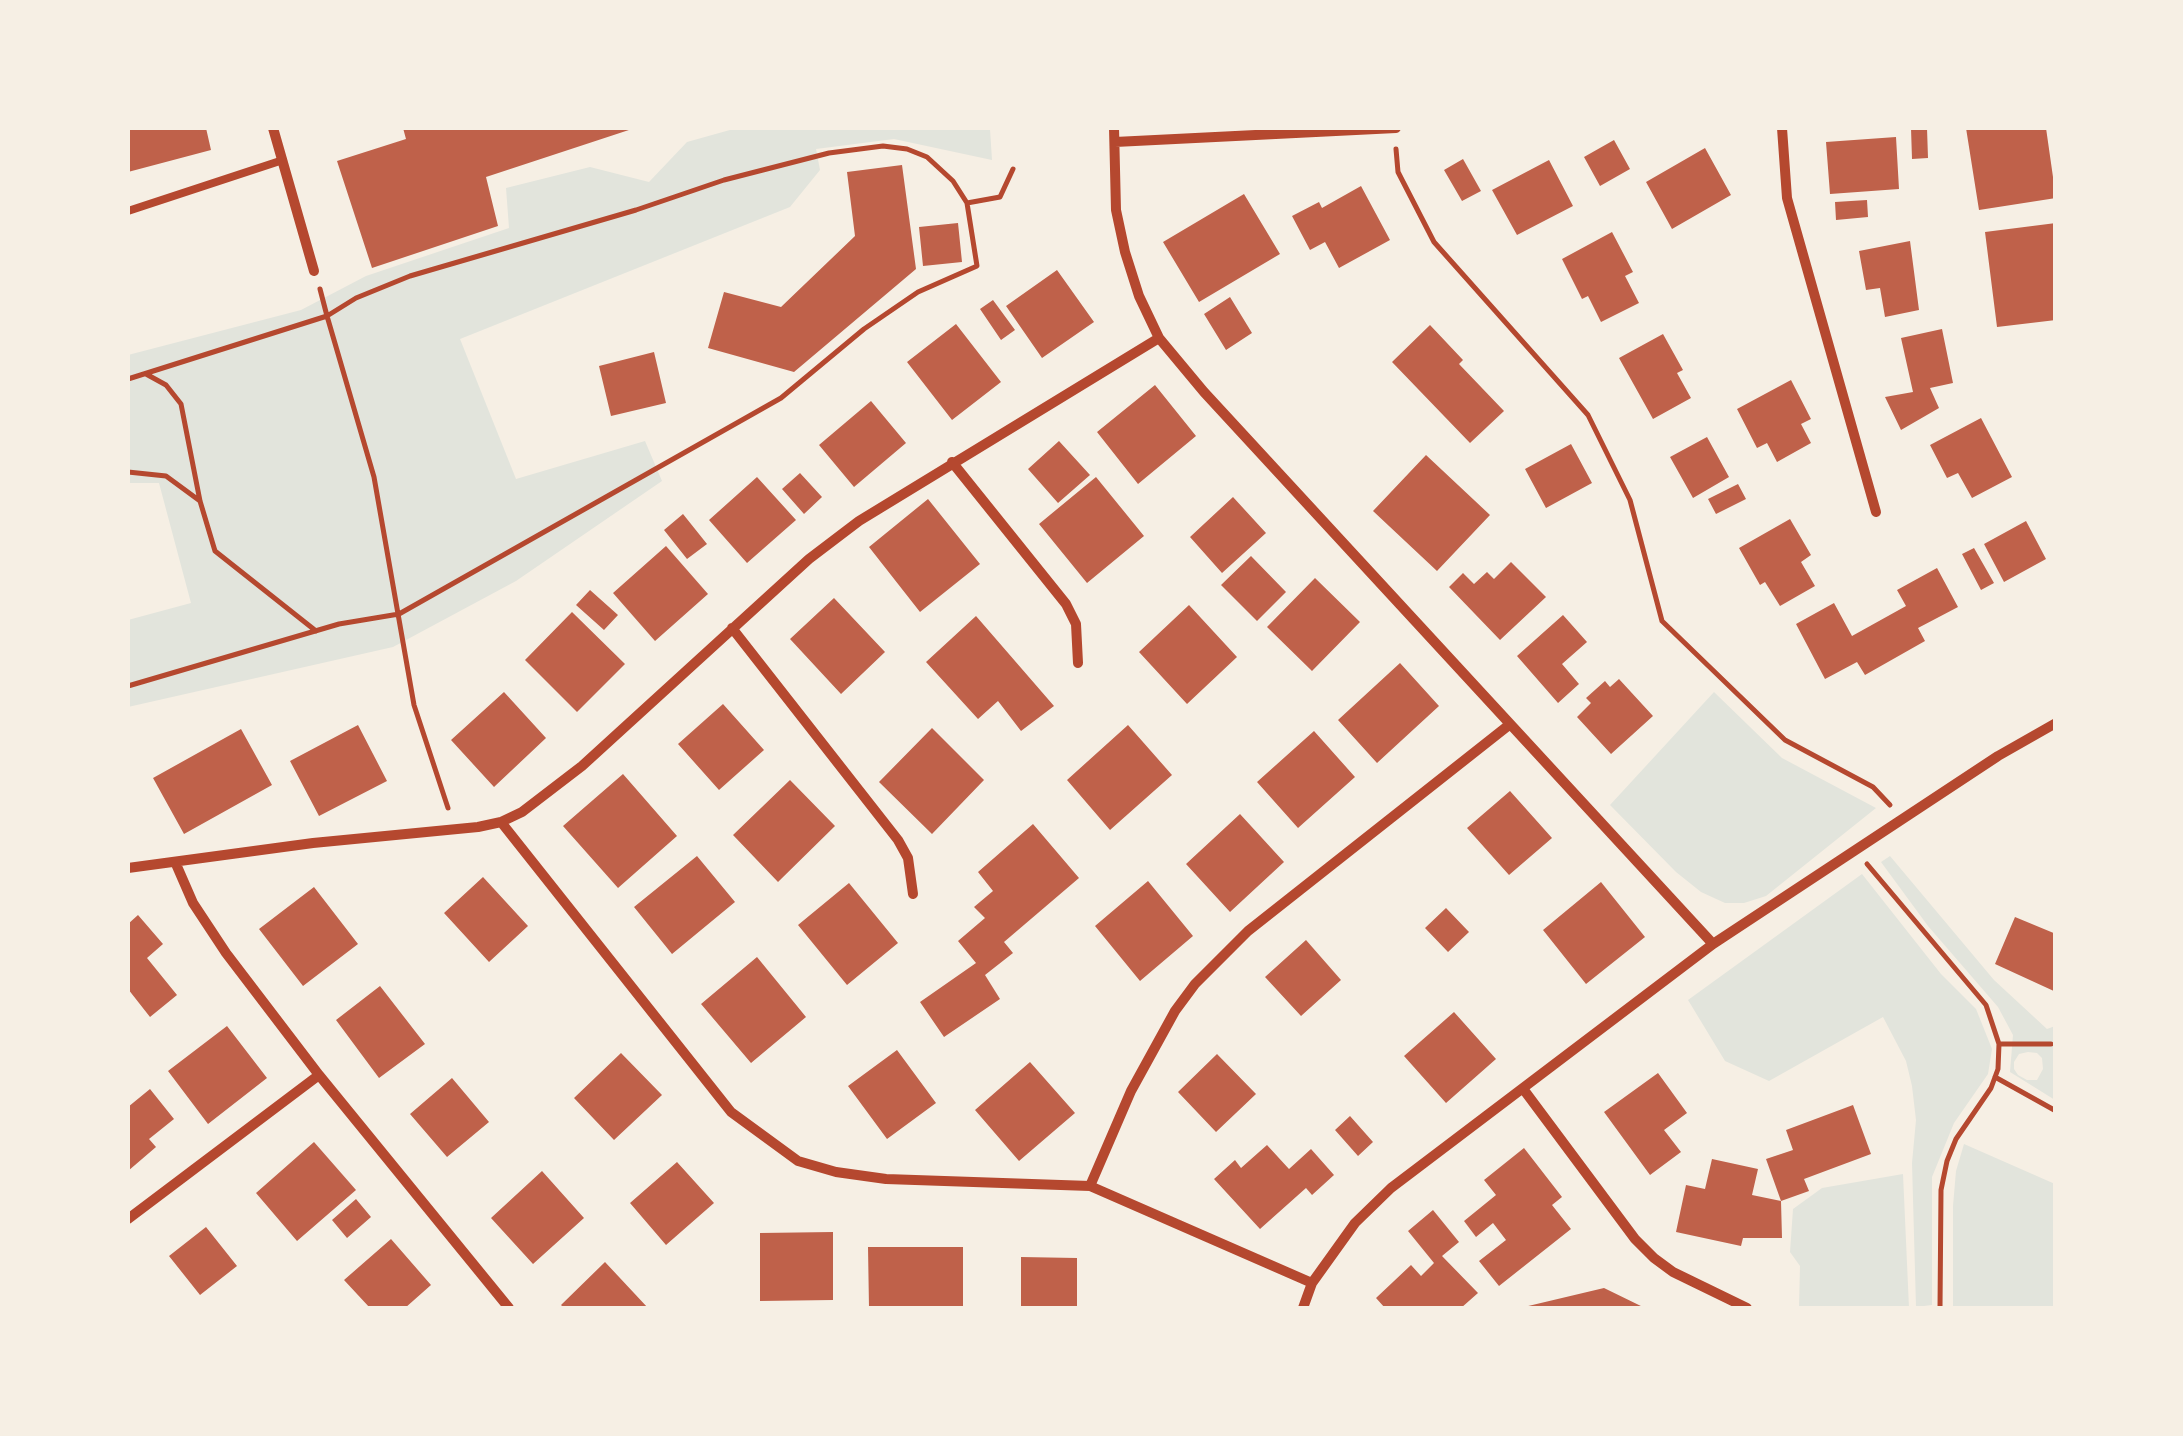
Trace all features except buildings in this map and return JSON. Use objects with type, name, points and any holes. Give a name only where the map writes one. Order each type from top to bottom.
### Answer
[{"type":"street","points":[[273,128],[314,271]]},
{"type":"street","points":[[1114,128],[1116,210],[1124,252],[1159,338],[1204,392],[1713,944]]},
{"type":"street","points":[[1114,142],[1395,128]]},
{"type":"street","points":[[1782,128],[1787,198],[1876,512]]},
{"type":"street","points":[[128,868],[314,843],[455,830],[500,822],[522,812],[582,766],[808,559],[859,521],[1159,338]]},
{"type":"street","points":[[952,462],[1066,604],[1076,624],[1078,663]]},
{"type":"street","points":[[732,628],[898,840],[908,858],[913,894]]},
{"type":"street","points":[[1303,1308],[1312,1283],[1356,1222],[1391,1188],[1713,944],[1998,756],[2056,723]]},
{"type":"street","points":[[1090,1186],[1131,1091],[1175,1011],[1195,984],[1248,932],[1510,724]]},
{"type":"street","points":[[500,822],[731,1112],[798,1160],[836,1172],[886,1179],[1090,1186],[1312,1283]]},
{"type":"street","points":[[176,864],[193,904],[226,953],[510,1308]]},
{"type":"street","points":[[128,1219],[319,1074]]},
{"type":"street","points":[[1524,1090],[1635,1240],[1674,1272],[1747,1308]]},
{"type":"lane","points":[[128,211],[283,160]]},
{"type":"path","points":[[1395,128],[1398,172],[1434,242],[1588,415],[1630,500],[1662,621],[1785,740],[1873,787],[1902,818]]},
{"type":"path","points":[[128,379],[327,316],[356,298],[410,276],[724,180],[829,153],[883,146],[907,149],[927,158],[953,181],[966,203],[977,266],[918,292],[864,329],[781,398],[400,614],[316,631],[128,686]]},
{"type":"path","points":[[966,203],[1000,197],[1013,169]]},
{"type":"path","points":[[314,271],[374,477],[414,705],[455,830]]},
{"type":"path","points":[[146,374],[166,385],[182,404],[200,501],[215,551],[316,631]]},
{"type":"path","points":[[128,472],[166,476],[200,501]]},
{"type":"path","points":[[1856,850],[1986,1006],[1999,1044],[1995,1077],[1946,1161],[1941,1190],[1940,1308]]},
{"type":"path","points":[[1999,1044],[2052,1044]]},
{"type":"path","points":[[1995,1077],[2056,1111]]},
{"type":"shaded area","points":[[737,128],[1009,128],[990,129],[992,160],[894,139],[816,149],[820,170],[790,207],[460,339],[516,479],[645,441],[662,481],[516,581],[393,647],[128,707],[128,620],[191,603],[159,483],[128,483],[128,355],[301,310],[366,276],[509,228],[506,188],[590,167],[649,182],[687,142]]},
{"type":"shaded area","points":[[1714,692],[1782,758],[1876,808],[1766,896],[1744,903],[1725,903],[1701,892],[1610,805]]},
{"type":"shaded area","points":[[1890,856],[1994,980],[2047,1029],[2055,1026],[2055,1100],[2010,1072],[2013,1035],[1998,1007],[1928,926],[1881,862]],"holes":[[[2037,1053],[2043,1069],[2037,1080],[2018,1075],[2014,1062],[2019,1054]]]},
{"type":"shaded area","points":[[1862,874],[1941,974],[1976,1009],[1992,1049],[1988,1074],[1954,1123],[1932,1177],[1932,1305],[1916,1307],[1912,1163],[1916,1120],[1912,1086],[1906,1061],[1883,1017],[1769,1081],[1725,1061],[1688,1000]]},
{"type":"shaded area","points":[[1964,1144],[2055,1184],[2055,1308],[1953,1308],[1953,1206],[1956,1171]]},
{"type":"shaded area","points":[[1903,1174],[1909,1308],[1799,1308],[1800,1266],[1790,1252],[1793,1209],[1822,1188]]}]
